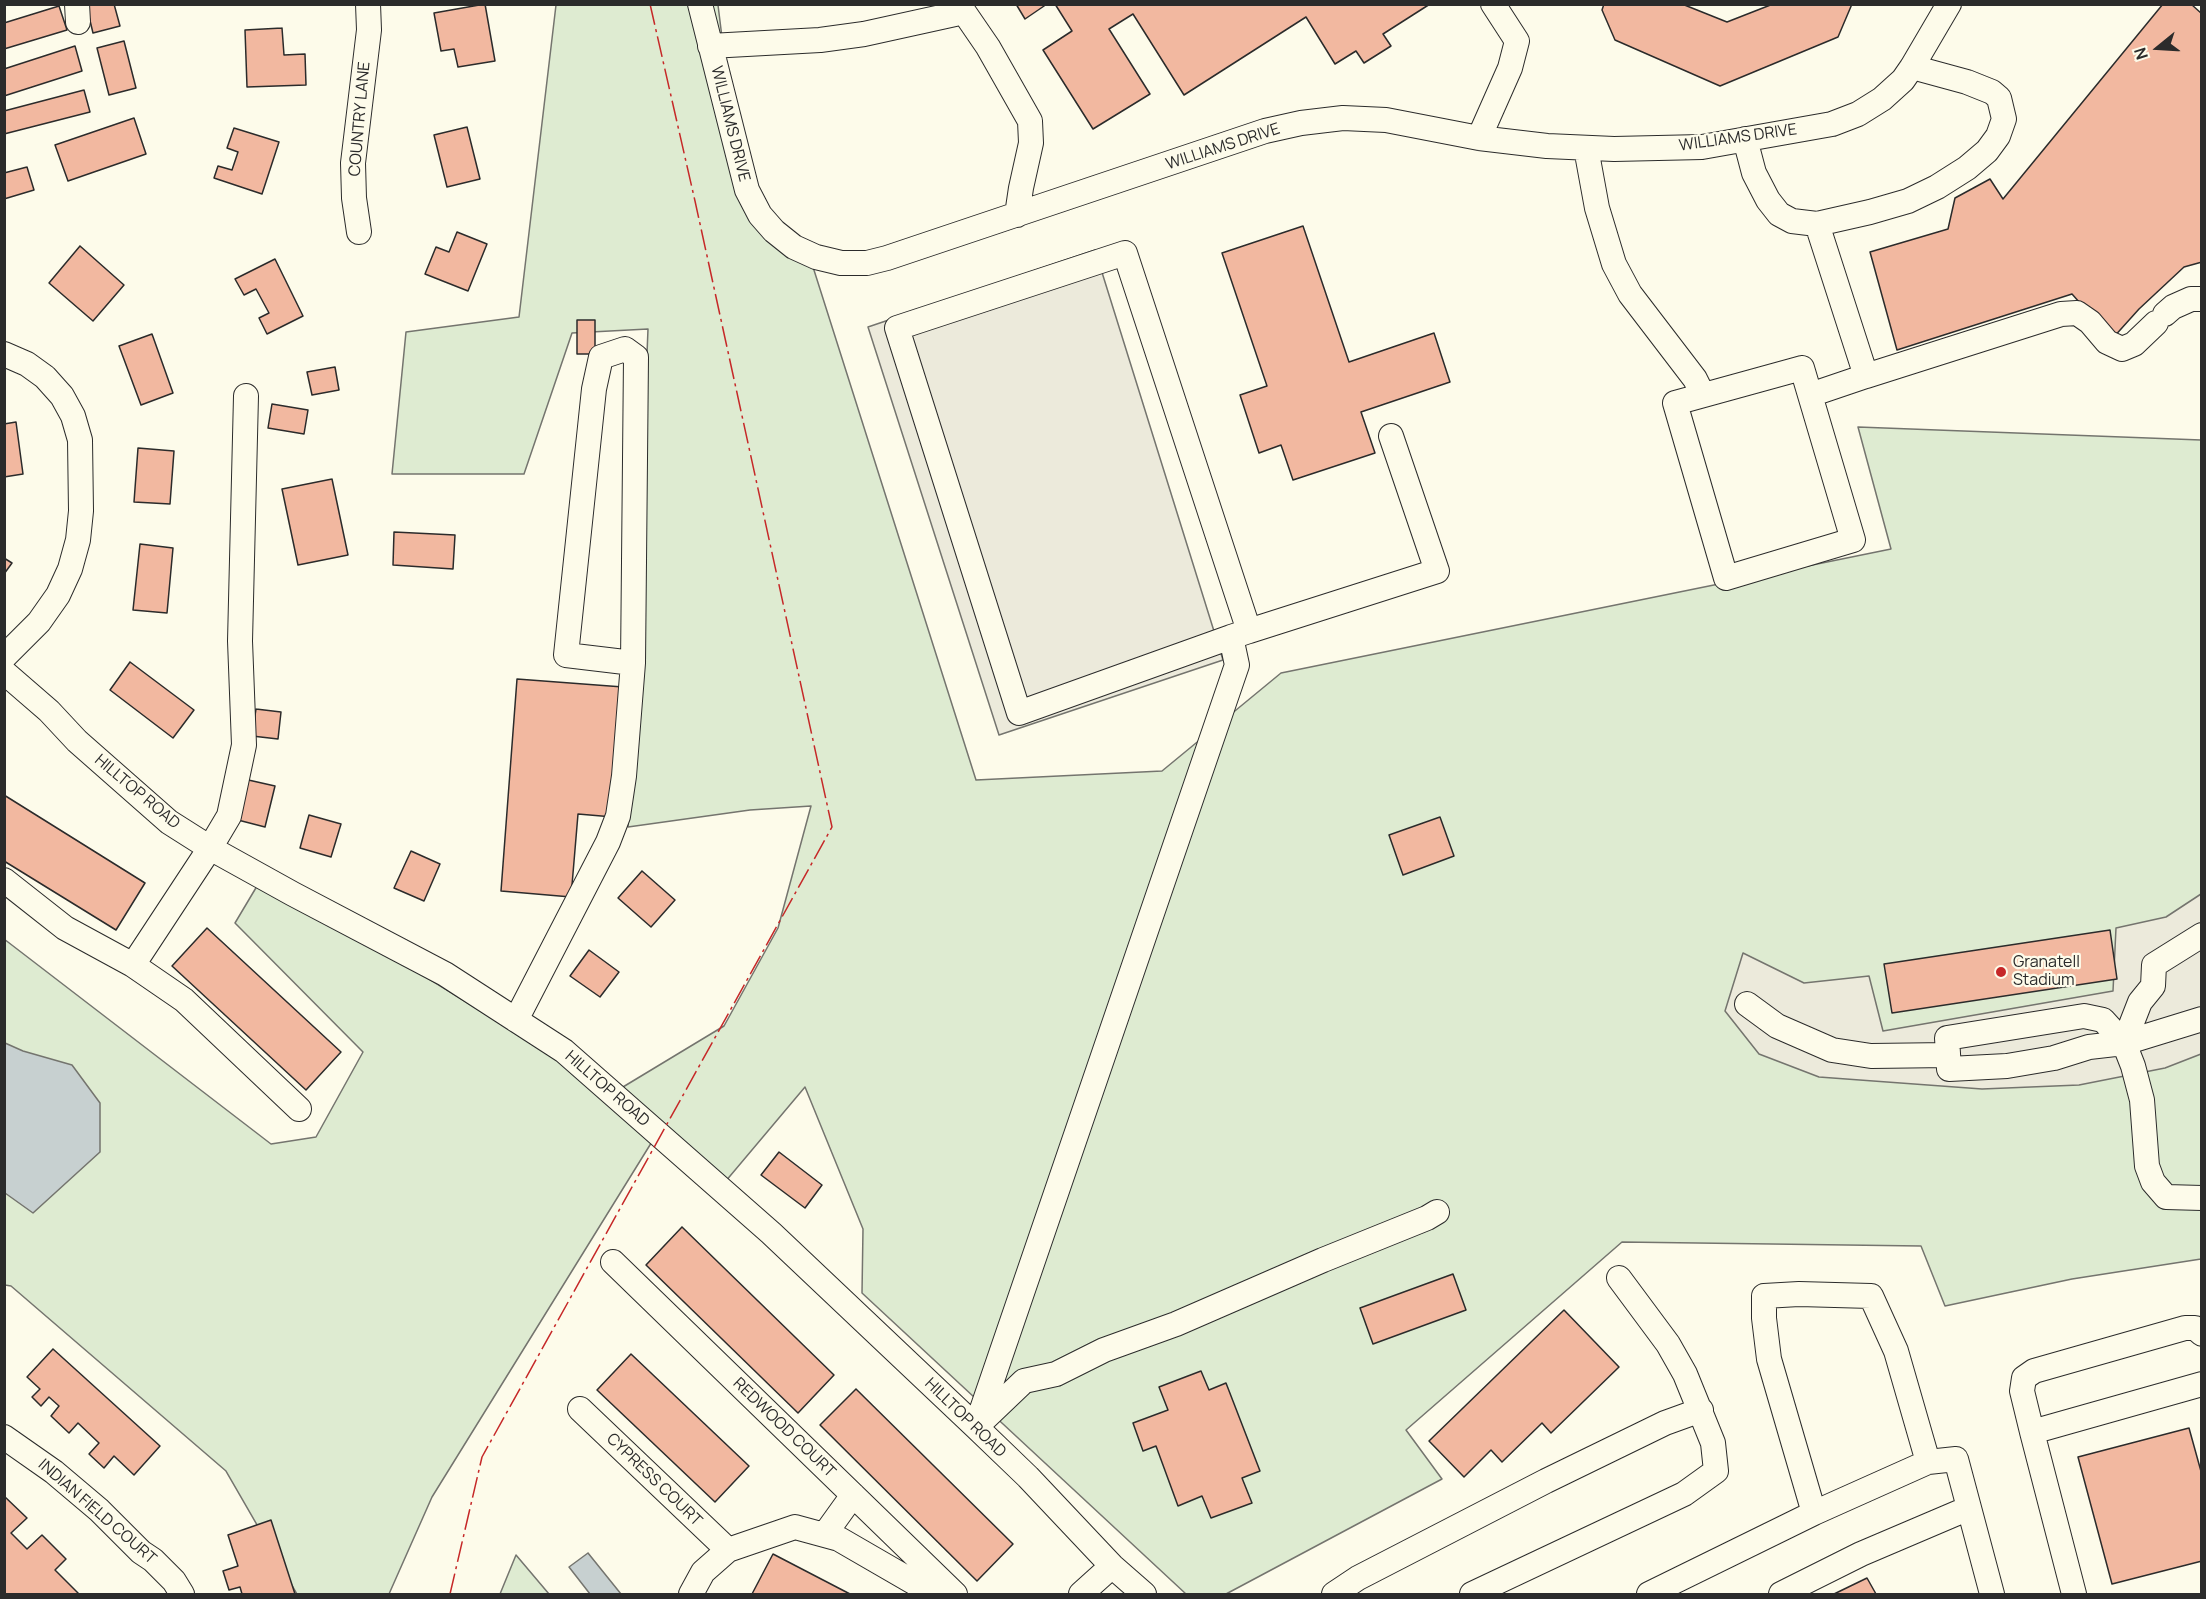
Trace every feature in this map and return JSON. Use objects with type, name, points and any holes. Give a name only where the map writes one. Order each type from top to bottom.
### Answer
[{"type":"street","name":"COUNTRY LANE","points":[[360,232],[354,198],[354,163],[369,30],[368,4]]},
{"type":"street","name":"WILLIAMS DRIVE","points":[[700,4],[747,190],[760,215],[774,231],[794,247],[816,257],[841,263],[867,263],[887,258],[1265,131],[1301,123],[1343,118],[1386,120],[1479,138],[1547,146],[1614,149],[1702,147],[1832,124],[1858,114],[1882,99],[1903,80],[1949,4]]},
{"type":"street","points":[[1479,138],[1510,68],[1516,41],[1493,4]]},
{"type":"street","points":[[710,46],[820,40],[864,34],[964,12],[988,47],[1030,122],[1031,143],[1017,215]]},
{"type":"street","points":[[1745,139],[1754,173],[1768,200],[1779,214],[1792,221],[1817,224],[1908,201],[1937,187],[1988,151],[1998,136],[2004,119],[1999,98],[1992,92],[1967,82],[1912,67]]},
{"type":"street","points":[[1586,148],[1597,208],[1614,264],[1630,294],[1695,379],[1703,395]]},
{"type":"street","points":[[1817,224],[1866,376]]},
{"type":"street","points":[[976,1427],[1237,664],[1240,634],[1125,254],[897,328],[1019,713],[1240,634],[1437,572],[1391,436]]},
{"type":"street","points":[[1810,395],[2061,314],[2078,313],[2090,322],[2107,342],[2121,349],[2134,344],[2173,307],[2191,298],[2202,299]]},
{"type":"street","points":[[516,1020],[608,842],[618,816],[624,776],[633,663],[636,357],[625,349],[601,357],[594,389],[566,656],[633,663]]},
{"type":"street","points":[[4,354],[27,364],[45,377],[62,396],[73,416],[80,440],[81,511],[78,540],[70,568],[58,595],[39,622],[4,657]]},
{"type":"street","points":[[1802,369],[1853,540],[1726,578],[1675,403],[1703,395],[1802,369]]},
{"type":"street","points":[[133,965],[229,816],[244,746],[240,641],[246,396]]},
{"type":"street","name":"HILLTOP ROAD","points":[[4,672],[49,711],[77,741],[169,822],[210,848],[445,974],[564,1051],[771,1233],[976,1427],[1112,1566],[1144,1594]]},
{"type":"street","points":[[4,880],[65,928],[133,965],[184,1000],[299,1109]]},
{"type":"street","points":[[2124,1043],[2140,1002],[2153,986],[2154,965],[2202,935]]},
{"type":"street","points":[[1747,1004],[1777,1026],[1832,1050],[1871,1056],[1948,1055]]},
{"type":"street","points":[[2202,1019],[2124,1043],[2089,1047],[2054,1058],[2007,1066],[1949,1069],[1947,1038],[2084,1016],[2103,1020],[2124,1043],[2133,1066],[2142,1100],[2147,1166],[2153,1182],[2166,1197],[2202,1198]]},
{"type":"street","points":[[976,1427],[1024,1382],[1056,1374],[1104,1350],[1176,1324],[1437,1212]]},
{"type":"street","name":"REDWOOD COURT","points":[[613,1262],[955,1594]]},
{"type":"street","points":[[1472,1594],[1684,1494],[1716,1471],[1713,1443],[1685,1374],[1668,1344],[1619,1278]]},
{"type":"street","points":[[1814,1513],[1769,1359],[1764,1296],[1799,1294],[1871,1296],[1896,1351],[1928,1462]]},
{"type":"street","points":[[2074,1594],[2022,1391],[2024,1378],[2034,1371],[2185,1328],[2195,1328],[2202,1334]]},
{"type":"street","points":[[2032,1432],[2202,1384]]},
{"type":"street","name":"CYPRESS COURT","points":[[580,1409],[728,1550]]},
{"type":"street","points":[[1334,1594],[1358,1578],[1546,1481],[1665,1423],[1701,1410]]},
{"type":"street","name":"INDIAN FIELD COURT","points":[[4,1437],[54,1472],[99,1510],[174,1581],[182,1594]]},
{"type":"street","points":[[1649,1594],[1814,1513],[1928,1462],[1956,1460],[1992,1594]]},
{"type":"street","points":[[825,1534],[853,1495]]},
{"type":"street","points":[[1781,1594],[1861,1554],[1969,1508]]},
{"type":"street","points":[[691,1594],[703,1572],[728,1550],[795,1527],[839,1539],[934,1594]]},
{"type":"street","points":[[1081,1594],[1112,1566]]},
{"type":"green space","points":[[556,5],[718,5],[739,175],[813,267],[976,780],[1162,771],[1281,673],[1891,549],[1858,427],[2201,440],[2201,1259],[2072,1279],[1945,1306],[1921,1246],[1622,1242],[1406,1430],[1442,1479],[1226,1594],[1186,1594],[862,1293],[863,1229],[805,1087],[725,1182],[658,1132],[432,1497],[389,1594],[297,1594],[226,1471],[11,1286],[5,1285],[4,939],[271,1144],[316,1137],[363,1052],[235,923],[263,876],[613,1093],[724,1026],[778,928],[811,806],[750,810],[628,827],[648,329],[572,333],[524,474],[392,474],[406,332],[519,317]]},
{"type":"green space","points":[[516,1555],[549,1594],[500,1594]]},
{"type":"shaded area","points":[[1095,250],[1223,660],[999,735],[868,327]]},
{"type":"shaded area","points":[[2201,894],[2201,1054],[2165,1068],[2079,1085],[1982,1089],[1819,1077],[1759,1054],[1725,1011],[1743,953],[1804,983],[1869,976],[1883,1031],[2113,991],[2116,928],[2166,917]]},
{"type":"shaded area","points":[[5,1043],[23,1051],[72,1065],[100,1103],[100,1152],[33,1213],[5,1193]]},
{"type":"shaded area","points":[[588,1553],[621,1594],[590,1594],[569,1567]]},
{"type":"building","points":[[86,4],[114,4],[120,26],[93,33]]},
{"type":"building","points":[[485,4],[495,61],[458,67],[454,49],[441,51],[434,13]]},
{"type":"building","points":[[1016,4],[1047,4],[1025,19]]},
{"type":"building","points":[[1055,4],[1430,4],[1383,34],[1391,46],[1364,63],[1356,51],[1335,64],[1306,17],[1184,95],[1133,14],[1109,29],[1150,94],[1093,129],[1043,50],[1072,31]]},
{"type":"building","points":[[1604,4],[1682,4],[1727,22],[1773,4],[1852,4],[1838,37],[1720,86],[1615,40],[1602,10]]},
{"type":"building","points":[[2163,4],[2191,4],[2202,14],[2202,262],[2184,267],[2139,309],[2112,339],[2072,294],[1897,350],[1870,252],[1948,229],[1955,198],[1990,179],[2003,199]]},
{"type":"building","points":[[59,6],[67,30],[4,49],[4,23]]},
{"type":"building","points":[[282,28],[284,55],[305,54],[306,85],[247,87],[245,30]]},
{"type":"building","points":[[124,41],[136,88],[109,95],[97,48]]},
{"type":"building","points":[[75,46],[82,71],[4,96],[4,69]]},
{"type":"building","points":[[84,90],[90,112],[4,134],[4,111]]},
{"type":"building","points":[[134,118],[146,154],[68,181],[55,145]]},
{"type":"building","points":[[467,127],[480,179],[447,187],[434,135]]},
{"type":"building","points":[[234,128],[279,142],[262,194],[214,178],[218,166],[232,170],[238,152],[227,148]]},
{"type":"building","points":[[27,167],[34,190],[4,199],[4,173]]},
{"type":"building","points":[[1303,226],[1349,362],[1434,333],[1450,382],[1361,412],[1375,453],[1293,480],[1281,445],[1259,453],[1240,395],[1267,386],[1222,253]]},
{"type":"building","points":[[457,232],[487,244],[468,291],[425,274],[436,247],[449,252]]},
{"type":"building","points":[[80,246],[124,285],[93,321],[49,283]]},
{"type":"building","points":[[275,259],[303,316],[267,334],[259,318],[269,313],[256,289],[244,295],[235,279]]},
{"type":"building","points":[[577,320],[595,320],[595,354],[577,354]]},
{"type":"building","points":[[152,334],[173,393],[141,405],[119,346]]},
{"type":"building","points":[[335,367],[339,390],[312,395],[307,372]]},
{"type":"building","points":[[272,404],[308,410],[304,434],[268,428]]},
{"type":"building","points":[[16,422],[23,474],[4,477],[4,424]]},
{"type":"building","points":[[138,448],[174,451],[170,504],[134,502]]},
{"type":"building","points":[[332,479],[348,555],[298,565],[282,489]]},
{"type":"building","points":[[394,532],[455,535],[453,569],[393,565]]},
{"type":"building","points":[[140,544],[173,548],[167,613],[133,610]]},
{"type":"building","points":[[4,558],[12,563],[4,574]]},
{"type":"building","points":[[130,662],[194,710],[173,738],[110,690]]},
{"type":"building","points":[[517,679],[623,687],[613,817],[578,814],[571,897],[501,891]]},
{"type":"building","points":[[256,709],[281,712],[278,739],[252,736]]},
{"type":"building","points":[[244,779],[275,786],[265,827],[234,819]]},
{"type":"building","points":[[4,795],[145,883],[116,930],[4,861]]},
{"type":"building","points":[[309,815],[341,824],[331,857],[300,848]]},
{"type":"building","points":[[1440,817],[1454,856],[1403,875],[1389,835]]},
{"type":"building","points":[[411,851],[440,864],[424,901],[394,888]]},
{"type":"building","points":[[642,871],[675,900],[651,927],[618,898]]},
{"type":"building","points":[[207,928],[341,1052],[306,1090],[172,966]]},
{"type":"building","name":"Granatell Stadium","points":[[2110,930],[2117,979],[1892,1013],[1884,964]]},
{"type":"building","points":[[589,950],[619,972],[600,997],[570,976]]},
{"type":"building","points":[[779,1152],[822,1185],[805,1208],[761,1175]]},
{"type":"building","points":[[682,1227],[834,1375],[798,1413],[646,1265]]},
{"type":"building","points":[[1453,1274],[1466,1310],[1373,1344],[1360,1308]]},
{"type":"building","points":[[1564,1310],[1619,1367],[1551,1433],[1542,1423],[1502,1462],[1491,1450],[1464,1477],[1429,1441]]},
{"type":"building","points":[[53,1349],[160,1446],[134,1475],[114,1456],[104,1468],[89,1454],[99,1443],[78,1423],[69,1433],[51,1416],[59,1406],[49,1397],[41,1406],[32,1397],[40,1389],[27,1377]]},
{"type":"building","points":[[631,1354],[749,1466],[715,1502],[597,1390]]},
{"type":"building","points":[[1201,1371],[1209,1390],[1226,1383],[1260,1471],[1242,1478],[1252,1503],[1211,1518],[1202,1496],[1178,1506],[1156,1446],[1143,1451],[1133,1423],[1168,1410],[1159,1387]]},
{"type":"building","points":[[856,1389],[1013,1544],[977,1581],[820,1425]]},
{"type":"building","points":[[2189,1428],[2202,1475],[2202,1561],[2112,1584],[2078,1457]]},
{"type":"building","points":[[4,1496],[27,1518],[11,1533],[27,1549],[42,1535],[66,1559],[55,1570],[79,1594],[4,1593]]},
{"type":"building","points":[[271,1520],[295,1594],[242,1594],[240,1587],[229,1590],[223,1571],[238,1566],[228,1535]]},
{"type":"building","points":[[773,1554],[850,1594],[752,1594]]},
{"type":"building","points":[[1867,1578],[1876,1594],[1834,1594]]},
{"type":"power","points":[[450,1594],[482,1457],[832,827],[650,4]]},
{"type":"place","name":"Granatell Stadium","points":[[2001,972]]}]
